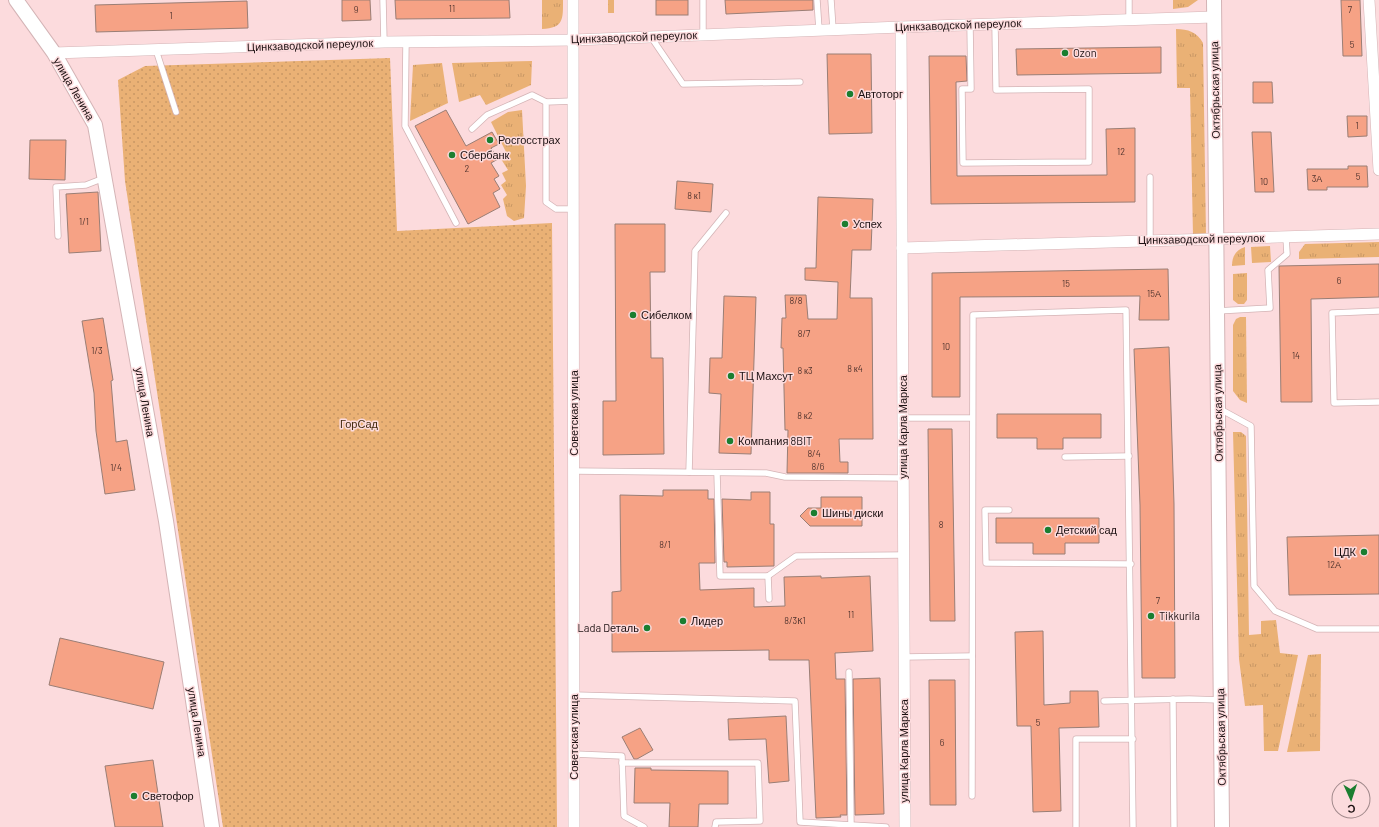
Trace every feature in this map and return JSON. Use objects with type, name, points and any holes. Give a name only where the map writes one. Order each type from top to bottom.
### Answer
[{"type":"street","name":"улица Ленина","points":[[16,0],[54,53],[95,125],[166,521],[212,827]]},
{"type":"street","name":"Советская улица","points":[[573,0],[574,827]]},
{"type":"street","name":"Октябрьская улица","points":[[1214,0],[1222,827]]},
{"type":"street","points":[[1369,0],[1379,170]]},
{"type":"street","name":"Цинкзаводской переулок","points":[[54,53],[384,42],[574,40],[970,24],[1214,17]]},
{"type":"street","name":"улица Карла Маркса","points":[[900,27],[905,827]]},
{"type":"street","name":"Цинкзаводской переулок","points":[[902,248],[1379,234]]},
{"type":"lane","points":[[383,0],[384,42]]},
{"type":"lane","points":[[702,0],[703,35]]},
{"type":"lane","points":[[818,0],[819,30]]},
{"type":"lane","points":[[831,0],[833,29]]},
{"type":"lane","points":[[1129,0],[1129,20]]},
{"type":"lane","points":[[970,24],[971,89],[962,89],[963,163],[1089,162],[1089,89],[996,90],[995,24]]},
{"type":"lane","points":[[651,37],[683,84],[800,82]]},
{"type":"lane","points":[[406,42],[405,126],[456,223]]},
{"type":"lane","points":[[156,50],[176,112]]},
{"type":"lane","points":[[472,129],[487,115],[532,95],[546,102],[573,101]]},
{"type":"lane","points":[[546,102],[546,202],[556,209],[573,209]]},
{"type":"lane","points":[[1150,177],[1150,240]]},
{"type":"lane","points":[[58,236],[56,187],[86,185],[105,178]]},
{"type":"lane","points":[[689,472],[695,251],[726,213]]},
{"type":"lane","points":[[1217,311],[1270,308],[1268,270],[1287,254],[1286,237]]},
{"type":"lane","points":[[972,796],[972,315],[1126,310],[1133,700],[1133,827]]},
{"type":"lane","points":[[1379,311],[1332,313],[1334,403],[1379,402]]},
{"type":"lane","points":[[1218,408],[1251,426],[1254,586],[1275,611],[1308,626],[1317,629],[1379,629]]},
{"type":"lane","points":[[903,418],[972,418]]},
{"type":"lane","points":[[1065,457],[1129,456]]},
{"type":"lane","points":[[574,471],[766,473],[785,478],[903,478]]},
{"type":"lane","points":[[717,472],[720,576],[768,576],[796,556],[904,555]]},
{"type":"lane","points":[[1009,510],[985,510],[986,563],[1131,564]]},
{"type":"lane","points":[[768,576],[769,599]]},
{"type":"lane","points":[[904,657],[972,656]]},
{"type":"lane","points":[[849,672],[851,825]]},
{"type":"lane","points":[[574,695],[795,701],[800,822],[886,827]]},
{"type":"lane","points":[[1104,701],[1172,699],[1221,700]]},
{"type":"lane","points":[[1172,699],[1174,827]]},
{"type":"lane","points":[[1076,827],[1076,740],[1133,739]]},
{"type":"lane","points":[[574,754],[622,756],[624,816],[644,827]]},
{"type":"lane","points":[[622,763],[758,762],[760,821],[716,822],[715,827]]},
{"type":"green space","points":[[542,0],[563,0],[561,21],[555,27],[542,29]]},
{"type":"green space","points":[[608,0],[614,0],[614,13],[608,13]]},
{"type":"green space","points":[[1173,0],[1198,0],[1188,7],[1173,9]]},
{"type":"green space","points":[[1176,29],[1192,32],[1201,39],[1203,43],[1206,236],[1193,236],[1190,88],[1177,88]]},
{"type":"green space","name":"ГорСад","points":[[390,58],[397,231],[552,223],[557,827],[223,827],[125,181],[118,80],[145,66]]},
{"type":"green space","points":[[532,61],[531,85],[486,105],[480,95],[459,102],[452,63]]},
{"type":"green space","points":[[442,63],[448,103],[410,121],[413,65]]},
{"type":"green space","points":[[522,110],[526,186],[524,218],[514,221],[507,216],[503,199],[507,195],[501,185],[506,181],[502,173],[508,170],[501,159],[507,154],[491,122],[508,112]]},
{"type":"green space","points":[[1379,242],[1379,257],[1299,259],[1299,252],[1305,244]]},
{"type":"green space","points":[[1270,246],[1271,262],[1252,263],[1251,247]]},
{"type":"green space","points":[[1245,247],[1245,265],[1232,266],[1235,254]]},
{"type":"green space","points":[[1247,273],[1247,300],[1244,304],[1238,304],[1233,300],[1233,274]]},
{"type":"green space","points":[[1246,317],[1247,403],[1240,400],[1233,391],[1233,325],[1236,319]]},
{"type":"green space","points":[[1233,432],[1241,432],[1246,436],[1249,635],[1261,634],[1261,621],[1276,620],[1280,653],[1298,655],[1278,751],[1264,751],[1263,705],[1245,706],[1239,659]]},
{"type":"green space","points":[[1321,654],[1320,751],[1287,752],[1308,655]]},
{"type":"building","points":[[342,0],[370,0],[371,20],[342,21]]},
{"type":"building","points":[[395,0],[509,0],[510,18],[396,19]]},
{"type":"building","points":[[656,0],[688,0],[688,15],[656,15]]},
{"type":"building","points":[[725,0],[813,0],[813,10],[726,14]]},
{"type":"building","points":[[1341,0],[1360,0],[1362,56],[1343,56]]},
{"type":"building","points":[[247,1],[248,28],[96,32],[95,5]]},
{"type":"building","points":[[1161,47],[1161,73],[1017,75],[1016,49]]},
{"type":"building","name":"Автоторг","points":[[827,54],[871,54],[872,133],[829,134]]},
{"type":"building","points":[[929,56],[966,56],[967,81],[956,82],[957,176],[1107,175],[1106,129],[1135,128],[1135,202],[931,204]]},
{"type":"building","points":[[1253,82],[1272,82],[1273,103],[1253,103]]},
{"type":"building","points":[[446,110],[466,146],[492,132],[499,144],[491,148],[498,159],[491,163],[499,176],[494,179],[500,189],[493,193],[500,207],[468,224],[415,126]]},
{"type":"building","points":[[1347,116],[1367,116],[1367,136],[1348,137]]},
{"type":"building","points":[[1252,132],[1271,132],[1274,192],[1255,192]]},
{"type":"building","points":[[30,140],[66,140],[65,180],[29,179]]},
{"type":"building","points":[[1348,166],[1367,166],[1368,187],[1327,187],[1327,190],[1308,190],[1307,169],[1348,169]]},
{"type":"building","points":[[677,181],[713,184],[711,212],[675,209]]},
{"type":"building","points":[[98,192],[101,251],[69,253],[66,194]]},
{"type":"building","points":[[818,197],[873,199],[871,250],[852,250],[850,298],[872,298],[873,439],[839,439],[840,462],[848,462],[848,473],[787,473],[788,430],[785,430],[783,348],[781,348],[782,318],[786,318],[785,295],[806,295],[808,319],[837,319],[838,282],[805,280],[805,268],[816,268]]},
{"type":"building","name":"Сибелком","points":[[615,224],[665,224],[665,272],[650,272],[651,358],[663,358],[664,454],[603,455],[603,401],[616,401]]},
{"type":"building","points":[[1379,264],[1379,297],[1311,299],[1312,402],[1281,402],[1279,266]]},
{"type":"building","points":[[1168,269],[1169,320],[1139,320],[1140,296],[960,297],[960,397],[932,397],[932,273]]},
{"type":"building","name":"ТЦ Махсут","points":[[724,296],[756,297],[751,454],[719,453],[721,394],[709,393],[710,358],[722,358]]},
{"type":"building","points":[[103,318],[113,380],[111,381],[116,442],[127,440],[135,490],[105,494],[96,431],[94,393],[82,321]]},
{"type":"building","points":[[1169,347],[1174,504],[1175,678],[1142,678],[1140,505],[1134,349]]},
{"type":"building","points":[[997,414],[1101,414],[1101,438],[1063,438],[1063,449],[1037,449],[1037,438],[997,438]]},
{"type":"building","points":[[928,429],[952,429],[955,621],[930,621]]},
{"type":"building","points":[[663,490],[708,490],[708,499],[714,499],[715,563],[699,563],[700,590],[754,588],[754,607],[785,606],[784,577],[821,576],[821,578],[870,576],[873,651],[835,653],[836,679],[845,679],[847,815],[840,815],[841,817],[816,818],[809,660],[769,660],[769,650],[612,652],[612,592],[621,591],[620,495],[663,496]]},
{"type":"building","points":[[751,492],[770,492],[770,524],[774,524],[774,566],[727,567],[727,562],[724,562],[722,499],[751,500]]},
{"type":"building","points":[[821,497],[862,497],[862,526],[810,526],[800,516],[808,508],[821,508]]},
{"type":"building","name":"Детский сад","points":[[996,518],[1099,518],[1099,543],[1065,543],[1065,554],[1033,554],[1033,543],[996,543]]},
{"type":"building","points":[[1379,535],[1379,594],[1289,595],[1287,537]]},
{"type":"building","points":[[1043,631],[1044,705],[1070,703],[1070,691],[1098,691],[1099,727],[1059,728],[1061,811],[1033,812],[1031,726],[1017,726],[1015,632]]},
{"type":"building","points":[[60,638],[164,662],[153,709],[49,685]]},
{"type":"building","points":[[880,678],[884,814],[855,815],[853,679]]},
{"type":"building","points":[[929,680],[955,680],[956,805],[930,805]]},
{"type":"building","points":[[786,716],[789,781],[769,783],[766,739],[729,740],[728,719]]},
{"type":"building","points":[[640,728],[653,750],[637,759],[634,759],[622,737]]},
{"type":"building","name":"Светофор","points":[[153,760],[163,827],[115,827],[105,766]]},
{"type":"building","points":[[635,768],[651,768],[651,770],[728,771],[728,804],[699,804],[698,827],[669,827],[670,803],[634,803]]},
{"type":"place","name":"Ozon","points":[[1065,53]]},
{"type":"place","name":"Автоторг","points":[[850,94]]},
{"type":"place","name":"Росгосстрах","points":[[490,140]]},
{"type":"place","name":"Сбербанк","points":[[452,155]]},
{"type":"place","name":"Успех","points":[[845,224]]},
{"type":"place","name":"Сибелком","points":[[633,315]]},
{"type":"place","name":"ТЦ Махсут","points":[[731,376]]},
{"type":"place","name":"Компания 8BIT","points":[[730,441]]},
{"type":"place","name":"Шины диски","points":[[814,513]]},
{"type":"place","name":"Детский сад","points":[[1048,530]]},
{"type":"place","name":"ЦДК","points":[[1364,552]]},
{"type":"place","name":"Tikkurila","points":[[1151,616]]},
{"type":"place","name":"Лидер","points":[[683,621]]},
{"type":"place","name":"Lada Dеталь","points":[[647,628]]},
{"type":"place","name":"Светофор","points":[[134,796]]}]
